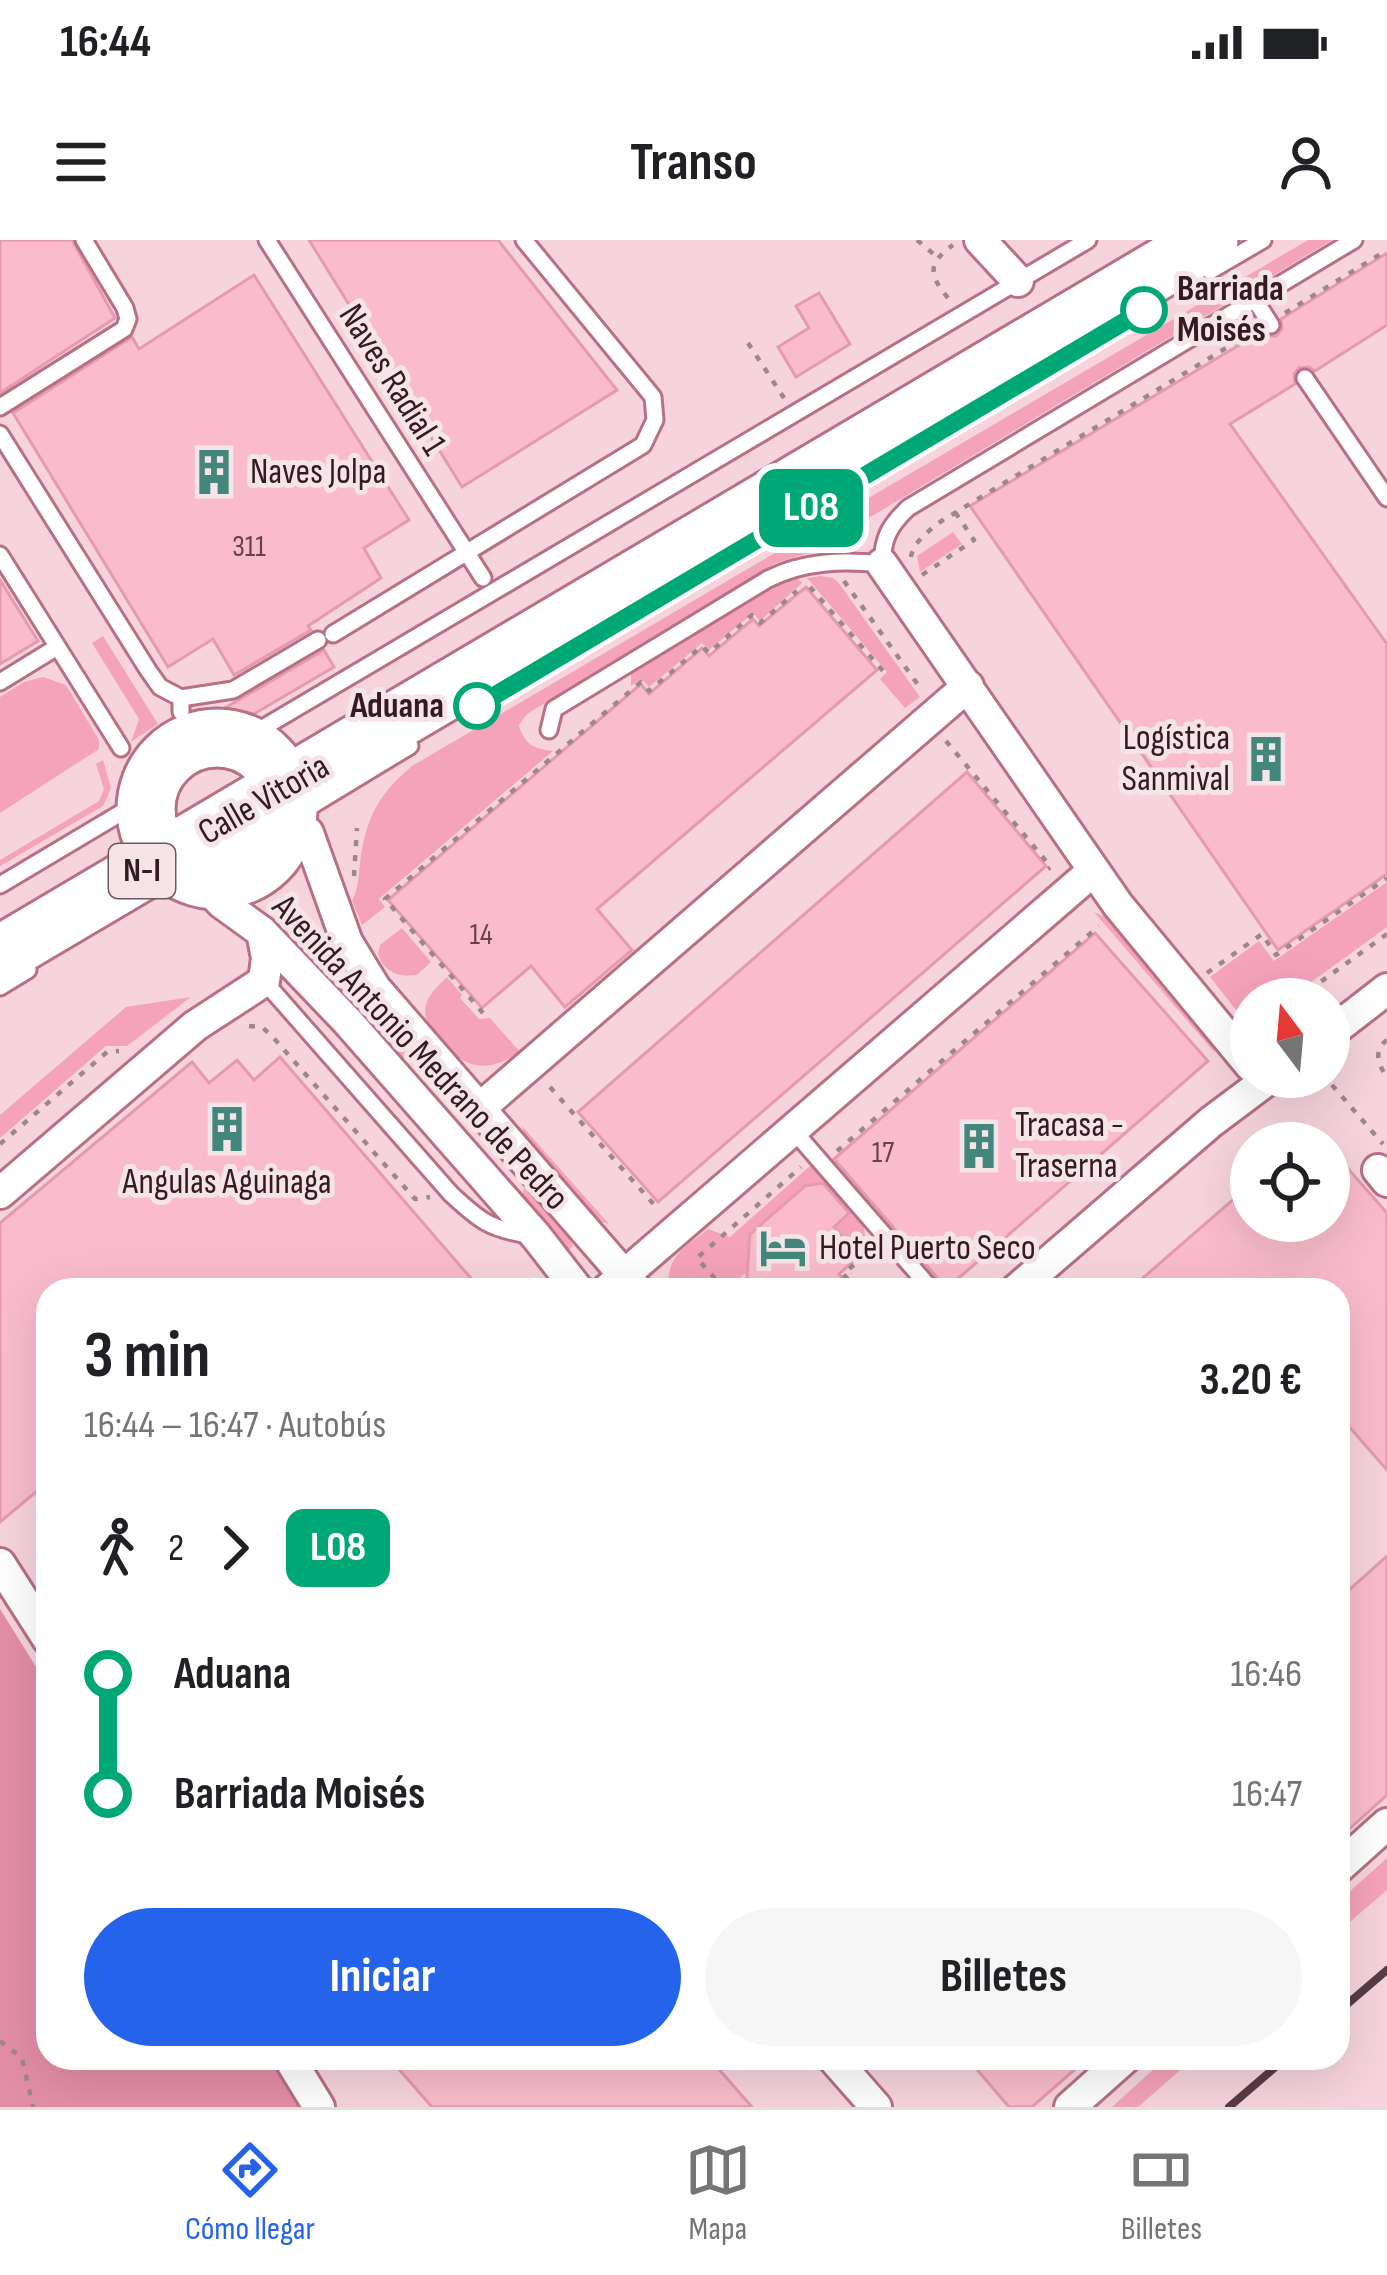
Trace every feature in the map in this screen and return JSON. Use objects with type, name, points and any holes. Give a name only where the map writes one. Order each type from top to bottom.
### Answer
[{"type":"highway","name":"Calle Vitoria","points":[[269,776],[1138,240]]},
{"type":"highway","name":"Calle Vitoria","points":[[269,776],[1207,257]]},
{"type":"highway","name":"N-I","points":[[170,853],[269,776]]},
{"type":"highway","points":[[170,853],[226,879],[262,863],[284,833],[269,776]]},
{"type":"highway","name":"Calle Vitoria","points":[[0,912],[170,853]]},
{"type":"highway","name":"Calle Vitoria","points":[[18,960],[170,853]]},
{"type":"street","points":[[980,240],[1018,281]]},
{"type":"street","points":[[902,568],[968,686],[1093,871],[1230,1037]]},
{"type":"street","points":[[480,1108],[968,686]]},
{"type":"street","name":"Avenida Antonio Medrano de Pedro","points":[[269,776],[308,833],[347,941],[375,988],[480,1108],[617,1278]]},
{"type":"street","name":"Avenida Antonio Medrano de Pedro","points":[[170,853],[262,932],[348,1022],[569,1278]]},
{"type":"street","points":[[631,1278],[793,1130],[1093,871]]},
{"type":"street","points":[[0,1193],[195,1026],[263,981],[262,932]]},
{"type":"street","points":[[1350,1018],[1387,989]]},
{"type":"street","points":[[1030,1278],[1237,1098]]},
{"type":"street","points":[[0,1564],[36,1620]]},
{"type":"street","points":[[1350,1857],[1387,1824]]},
{"type":"street","points":[[296,2070],[319,2107]]},
{"type":"street","points":[[843,2070],[876,2107]]},
{"type":"street","points":[[1070,2107],[1112,2070]]},
{"type":"lane","points":[[0,406],[124,329],[125,308],[83,240]]},
{"type":"lane","name":"Naves Radial 1","points":[[267,240],[483,578]]},
{"type":"lane","points":[[0,434],[160,687],[181,705],[233,690],[643,446],[655,420],[653,397],[524,240]]},
{"type":"lane","points":[[419,740],[310,806],[269,776],[1018,281],[1088,240]]},
{"type":"lane","points":[[1207,257],[1263,240]]},
{"type":"lane","points":[[902,568],[885,535],[908,508],[1354,240]]},
{"type":"lane","points":[[1255,300],[1270,324]]},
{"type":"lane","points":[[1305,377],[1387,497]]},
{"type":"lane","points":[[0,555],[121,748]]},
{"type":"lane","points":[[549,730],[554,709],[768,579],[797,566],[854,561],[902,568]]},
{"type":"lane","points":[[0,682],[57,647]]},
{"type":"lane","points":[[0,885],[170,853]]},
{"type":"lane","points":[[0,987],[18,960]]},
{"type":"lane","points":[[263,981],[451,1194],[497,1230],[536,1236]]},
{"type":"lane","points":[[793,1130],[822,1156],[921,1278]]},
{"type":"path","points":[[917,240],[937,257]]},
{"type":"path","points":[[951,302],[935,283],[933,269],[937,257],[960,240]]},
{"type":"path","points":[[956,512],[974,540],[917,578],[902,568],[918,542],[940,521],[1387,250]]},
{"type":"path","points":[[748,343],[784,398]]},
{"type":"path","points":[[839,576],[925,695]]},
{"type":"path","points":[[483,1013],[385,899],[641,682],[649,691],[702,646],[709,653],[752,615],[760,623],[806,584],[883,671],[877,676]]},
{"type":"path","points":[[942,736],[1052,867]]},
{"type":"path","points":[[355,890],[357,827]]},
{"type":"path","points":[[1202,977],[1262,934],[1276,955],[1387,878]]},
{"type":"path","points":[[714,1278],[697,1258],[1099,926]]},
{"type":"path","points":[[1327,978],[1387,934]]},
{"type":"path","points":[[237,1027],[262,1027],[272,1036],[415,1199],[451,1194]]},
{"type":"path","points":[[1387,1040],[1378,1054],[1387,1077]]},
{"type":"path","points":[[0,1144],[107,1052],[128,1051]]},
{"type":"path","points":[[530,1065],[657,1208]]},
{"type":"path","points":[[1340,1098],[1384,1166]]},
{"type":"path","points":[[847,1278],[843,1274],[886,1238]]},
{"type":"path","points":[[0,2041],[22,2058],[33,2107]]},
{"type":"shaded area","points":[[0,240],[1387,240],[1387,2107],[0,2107]]},
{"type":"shaded area","points":[[1308,240],[1332,240],[862,522],[859,531],[868,535],[837,551],[776,563],[527,714],[519,725],[524,737],[535,747],[553,751],[379,899],[385,907],[362,925],[352,901],[367,828],[384,795],[412,766]]},
{"type":"shaded area","points":[[953,532],[962,544],[920,572],[917,556]]},
{"type":"shaded area","points":[[795,575],[802,583],[760,621],[753,613],[709,650],[702,643],[649,687],[641,679],[631,686],[631,673]]},
{"type":"shaded area","points":[[821,576],[838,582],[920,697],[905,708],[880,679],[887,672],[807,578]]},
{"type":"shaded area","points":[[103,636],[158,724],[131,742],[139,719],[92,643]]},
{"type":"shaded area","points":[[43,677],[66,685],[99,740],[99,749],[0,813],[0,697]]},
{"type":"shaded area","points":[[103,760],[111,788],[103,806],[0,866],[0,860],[99,801],[104,789],[96,764]]},
{"type":"shaded area","points":[[1387,882],[1387,927],[1317,978],[1230,978],[1230,1002],[1210,977],[1259,941],[1274,961]]},
{"type":"shaded area","points":[[1094,912],[1106,917],[1210,1036],[1215,1053]]},
{"type":"shaded area","points":[[402,928],[431,962],[417,975],[393,972],[378,954],[380,945]]},
{"type":"shaded area","points":[[447,977],[479,1019],[490,1018],[520,1052],[484,1066],[464,1061],[446,1047],[430,1028],[425,1010],[430,996]]},
{"type":"shaded area","points":[[349,984],[413,1058],[395,1056],[341,992]]},
{"type":"shaded area","points":[[191,997],[127,1046],[106,1046],[0,1138],[0,1115],[126,1007]]},
{"type":"shaded area","points":[[522,1126],[609,1224],[585,1211],[562,1187],[524,1137]]},
{"type":"shaded area","points":[[811,1165],[864,1226],[865,1236],[854,1250],[811,1187],[805,1186],[750,1234],[747,1272],[740,1278],[669,1278],[684,1248],[708,1229],[730,1237]]},
{"type":"shaded area","points":[[525,1187],[569,1237],[570,1249],[565,1249],[521,1196]]},
{"type":"shaded area","points":[[0,1609],[36,1667],[36,2070],[286,2070],[309,2107],[0,2107]]},
{"type":"shaded area","points":[[1387,1858],[1387,1890],[1350,1922],[1350,1891]]},
{"type":"shaded area","points":[[1153,2070],[1180,2070],[1138,2107],[1112,2107]]},
{"type":"building","points":[[0,240],[72,240],[115,318],[0,393]]},
{"type":"building","points":[[309,240],[498,240],[617,390],[462,487]]},
{"type":"building","name":"Logística Sanmival","points":[[1387,253],[1387,325],[1315,371],[1299,368],[1295,384],[1230,424],[1387,644],[1387,874],[1278,950],[970,506],[1261,332],[1276,336],[1282,329],[1281,319]]},
{"type":"building","name":"Naves Jolpa","points":[[254,275],[409,520],[364,548],[381,578],[308,626],[311,630],[234,675],[213,639],[168,667],[13,413],[132,337],[139,349]]},
{"type":"building","points":[[819,293],[850,344],[796,377],[778,347],[809,328],[796,306]]},
{"type":"building","points":[[0,580],[38,641],[0,664]]},
{"type":"building","points":[[806,587],[877,670],[597,909],[632,950],[565,1007],[531,966],[482,1008],[388,900],[641,684],[649,694],[702,648],[709,656],[753,619],[759,626]]},
{"type":"building","points":[[324,650],[334,667],[254,714],[225,708]]},
{"type":"building","points":[[967,772],[1046,866],[658,1202],[578,1112]]},
{"type":"building","name":"Tracasa - Traserna","points":[[1095,933],[1208,1061],[959,1278],[938,1278],[834,1159]]},
{"type":"building","name":"Angulas Aguinaga","points":[[280,1057],[471,1278],[36,1278],[36,1492],[0,1522],[0,1223],[192,1062],[209,1083],[237,1060],[254,1080]]},
{"type":"building","points":[[1350,1171],[1387,1213],[1387,1470],[1350,1428],[1350,1278],[1143,1278],[1230,1202],[1230,1242],[1350,1242]]},
{"type":"building","points":[[823,1183],[849,1213],[834,1227],[859,1256],[839,1274],[843,1278],[747,1278],[750,1234],[805,1186]]},
{"type":"building","points":[[1387,1556],[1387,1795],[1350,1828],[1350,1589]]},
{"type":"building","points":[[400,2070],[720,2070],[752,2107],[432,2107]]},
{"type":"building","points":[[977,2070],[1074,2070],[1032,2107],[1009,2107]]},
{"type":"railway","points":[[1350,2002],[1387,1970]]},
{"type":"railway","points":[[1229,2107],[1272,2070]]},
{"type":"bus line","name":"L08","points":[[477,706],[1144,310]]},
{"type":"place","name":"Barriada Moisés","points":[[1144,310]]},
{"type":"place","name":"Naves Jolpa","points":[[214,472]]},
{"type":"place","name":"Aduana","points":[[477,706]]},
{"type":"place","name":"Logística Sanmival","points":[[1266,759]]},
{"type":"place","name":"Angulas Aguinaga","points":[[227,1129]]},
{"type":"place","name":"Tracasa - Traserna","points":[[979,1146]]},
{"type":"place","name":"Hotel Puerto Seco","points":[[783,1248]]}]
